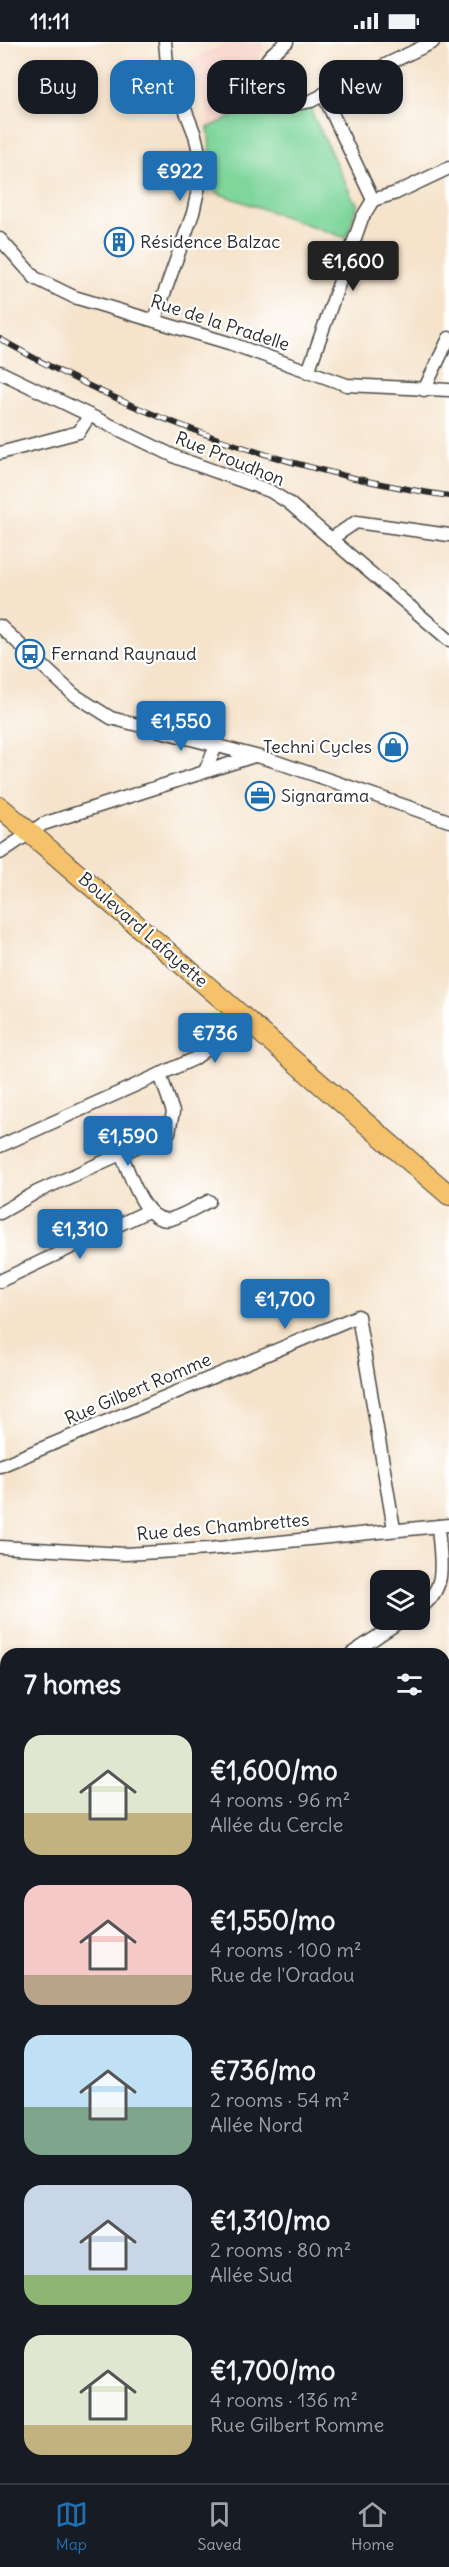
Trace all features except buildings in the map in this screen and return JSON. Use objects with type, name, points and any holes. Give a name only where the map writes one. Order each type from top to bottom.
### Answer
[{"type":"main road","name":"Boulevard Lafayette","points":[[0,807],[449,1195]]},
{"type":"street","points":[[155,320],[193,213],[199,186],[199,152],[195,135],[167,63],[165,42]]},
{"type":"street","points":[[288,42],[267,60],[264,71],[268,82],[281,99],[294,104],[311,101],[319,96]]},
{"type":"street","points":[[395,60],[433,42]]},
{"type":"street","points":[[332,114],[373,200]]},
{"type":"street","points":[[308,372],[362,219],[373,200],[396,193],[449,168]]},
{"type":"street","name":"Rue de la Pradelle","points":[[0,239],[29,272],[54,289],[74,297],[155,320],[347,385],[449,390]]},
{"type":"street","points":[[424,390],[449,338]]},
{"type":"street","name":"Rue Proudhon","points":[[0,372],[178,458],[270,491],[331,539],[449,640]]},
{"type":"street","points":[[0,453],[79,432],[89,416]]},
{"type":"street","points":[[331,539],[356,522],[449,535]]},
{"type":"street","points":[[0,626],[73,694],[98,713],[140,727],[217,744],[449,821]]},
{"type":"street","points":[[205,771],[217,744]]},
{"type":"street","points":[[0,853],[28,831],[43,824],[254,756]]},
{"type":"street","points":[[0,1146],[206,1052],[241,1015]]},
{"type":"street","points":[[0,1213],[170,1132],[174,1112],[160,1074]]},
{"type":"street","points":[[121,1154],[148,1211],[157,1218],[169,1219],[209,1201]]},
{"type":"street","points":[[0,1281],[148,1211]]},
{"type":"street","name":"Rue Gilbert Romme","points":[[0,1466],[358,1316],[394,1529]]},
{"type":"street","points":[[430,1601],[441,1589],[443,1525]]},
{"type":"street","name":"Rue des Chambrettes","points":[[0,1547],[125,1554],[211,1549],[443,1525]]},
{"type":"street","points":[[360,1648],[387,1630]]},
{"type":"shaded area","points":[[229,42],[261,42],[265,51],[259,55],[259,60],[207,60],[207,108],[195,78],[195,60],[190,60]]},
{"type":"shaded area","points":[[207,114],[238,114],[208,128]]},
{"type":"green space","points":[[313,106],[312,113],[353,199],[358,203],[346,238],[217,193],[211,179],[208,128],[238,114],[307,114],[307,107]]},
{"type":"railway","points":[[0,339],[107,394],[161,418],[217,438],[332,473],[449,496]]},
{"type":"place","name":"Résidence Balzac","points":[[119,242]]},
{"type":"place","name":"Fernand Raynaud","points":[[30,654]]},
{"type":"place","name":"Techni Cycles","points":[[393,747]]},
{"type":"place","name":"Signarama","points":[[260,796]]}]
